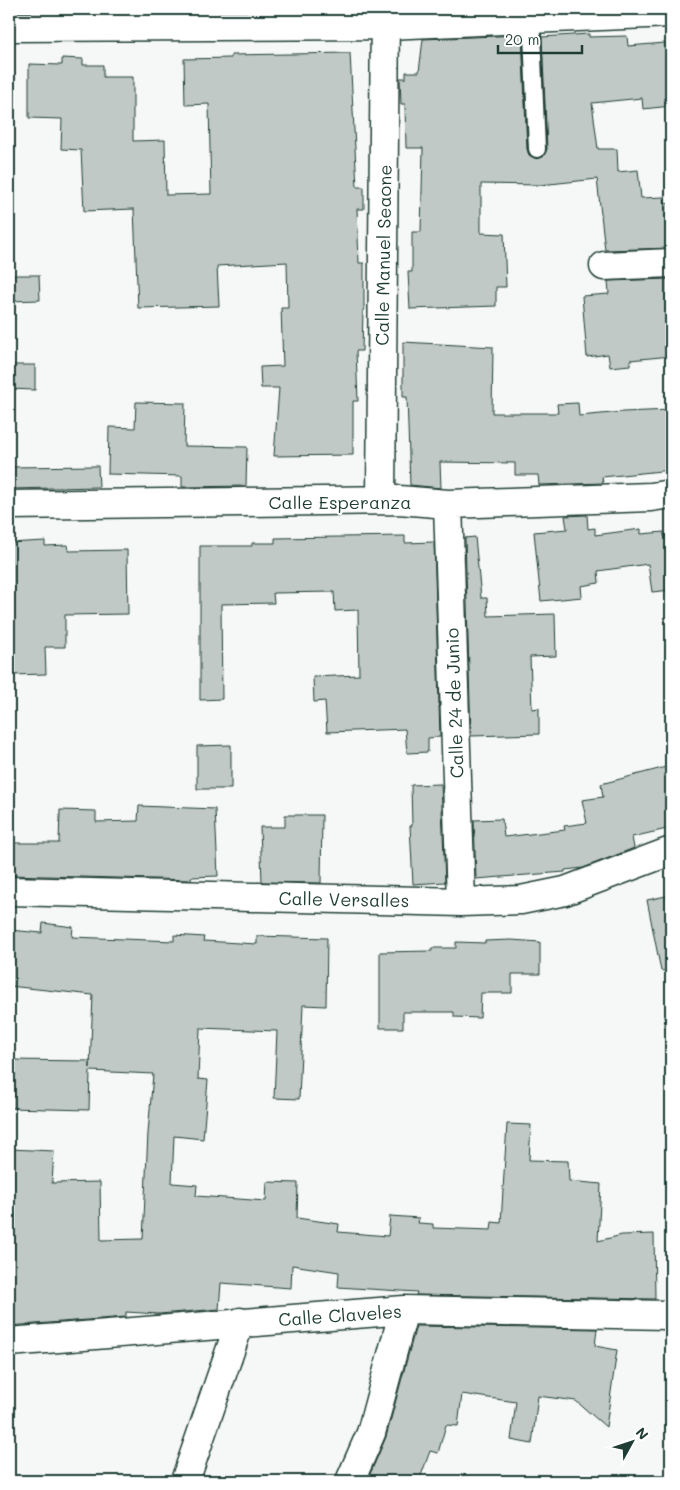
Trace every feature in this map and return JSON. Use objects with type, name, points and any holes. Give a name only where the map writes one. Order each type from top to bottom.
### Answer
[{"type":"street","points":[[9,27],[661,12]]},
{"type":"street","name":"Calle Manuel Seaone","points":[[381,500],[385,17]]},
{"type":"street","points":[[604,266],[671,263]]},
{"type":"street","name":"Calle Esperanza","points":[[9,505],[381,500],[448,504],[651,497],[671,494]]},
{"type":"street","name":"Calle 24 de Junio","points":[[448,504],[461,902]]},
{"type":"street","name":"Calle Versalles","points":[[9,891],[461,902],[521,900],[565,891],[671,851]]},
{"type":"street","points":[[350,1481],[371,1433],[404,1310]]},
{"type":"street","name":"Calle Claveles","points":[[9,1342],[404,1310],[667,1315],[671,1313]]},
{"type":"street","points":[[185,1481],[240,1322]]},
{"type":"lane","points":[[531,14],[537,149]]},
{"type":"building","points":[[589,34],[589,37],[627,36],[628,46],[665,43],[671,106],[643,109],[642,98],[592,103],[598,149],[617,149],[618,172],[638,170],[641,198],[664,197],[665,204],[671,203],[671,248],[605,250],[597,179],[540,185],[481,184],[481,233],[504,234],[506,287],[496,287],[496,306],[410,309],[408,272],[412,272],[412,232],[421,232],[423,148],[406,148],[405,104],[401,104],[400,78],[406,78],[406,72],[419,72],[423,39],[522,35],[527,149],[529,155],[537,159],[543,157],[547,149],[542,37]]},
{"type":"building","points":[[350,53],[357,187],[364,187],[364,209],[357,209],[359,263],[364,263],[364,310],[362,351],[356,351],[358,401],[353,401],[353,455],[274,456],[279,388],[261,388],[260,367],[283,366],[281,308],[288,308],[287,262],[217,266],[219,306],[138,308],[134,209],[84,211],[81,150],[61,149],[62,119],[29,118],[29,64],[62,65],[62,58],[83,59],[83,65],[103,65],[103,77],[133,77],[133,141],[165,140],[166,195],[211,194],[209,104],[185,105],[184,59],[231,58],[231,55]]},
{"type":"building","points":[[9,275],[39,275],[40,300],[9,301]]},
{"type":"building","points":[[671,279],[671,356],[630,360],[630,365],[610,367],[608,354],[587,357],[582,296],[609,294],[608,281]]},
{"type":"building","points":[[403,342],[493,347],[492,413],[558,413],[557,404],[578,403],[579,416],[671,410],[671,470],[602,477],[603,483],[539,485],[538,475],[515,475],[515,463],[440,462],[441,488],[410,485],[407,397],[403,397]]},
{"type":"building","points":[[9,365],[35,365],[35,390],[9,389]]},
{"type":"building","points":[[136,402],[185,403],[184,446],[247,447],[246,486],[182,487],[182,476],[108,474],[109,427],[135,428]]},
{"type":"building","points":[[98,466],[99,487],[9,489],[9,467]]},
{"type":"building","points":[[587,515],[588,529],[595,528],[595,535],[641,529],[641,534],[664,532],[664,536],[671,535],[671,590],[652,592],[648,564],[598,571],[599,583],[581,586],[582,597],[541,601],[534,532],[567,529],[565,516]]},
{"type":"building","points":[[405,536],[405,543],[434,542],[440,737],[428,738],[428,752],[407,753],[405,729],[327,732],[325,701],[314,702],[313,677],[359,675],[358,610],[335,611],[334,592],[273,593],[274,603],[221,604],[222,699],[200,700],[200,546],[252,546],[252,543],[275,543],[275,538]]},
{"type":"building","points":[[475,537],[481,598],[487,598],[488,616],[555,614],[556,656],[530,657],[532,709],[539,708],[539,734],[471,736],[465,538]]},
{"type":"building","points":[[45,541],[45,546],[68,545],[69,551],[127,550],[128,614],[65,615],[65,647],[45,647],[46,674],[12,675],[9,625],[9,543]]},
{"type":"building","points":[[231,745],[231,789],[197,789],[197,746]]},
{"type":"building","points":[[666,767],[671,787],[671,828],[632,837],[634,848],[583,868],[565,870],[565,872],[476,879],[474,820],[502,819],[504,837],[565,830],[564,826],[587,823],[582,800],[603,797],[601,784]]},
{"type":"building","points":[[441,784],[445,882],[413,884],[410,826],[412,826],[411,785]]},
{"type":"building","points":[[139,806],[215,809],[218,876],[191,877],[191,880],[9,875],[9,843],[59,843],[60,810],[96,811],[96,822],[138,821]]},
{"type":"building","points":[[285,815],[322,815],[321,883],[262,882],[260,827],[285,827]]},
{"type":"building","points":[[671,895],[671,970],[661,971],[647,900]]},
{"type":"building","points":[[43,923],[73,927],[72,937],[174,941],[174,935],[204,937],[203,941],[257,944],[257,936],[327,938],[326,1006],[303,1005],[299,1099],[274,1098],[277,1031],[200,1028],[198,1079],[208,1080],[203,1139],[174,1136],[172,1183],[197,1185],[196,1196],[266,1201],[267,1182],[298,1183],[297,1218],[339,1224],[338,1232],[388,1236],[390,1216],[419,1218],[418,1223],[433,1224],[433,1228],[491,1230],[492,1222],[501,1223],[507,1124],[531,1125],[529,1160],[568,1161],[569,1181],[601,1184],[598,1241],[622,1235],[654,1234],[655,1299],[416,1295],[417,1292],[338,1287],[339,1272],[292,1265],[291,1288],[221,1283],[219,1309],[159,1314],[126,1312],[126,1317],[9,1326],[9,1149],[54,1151],[52,1183],[100,1182],[101,1240],[143,1239],[153,1074],[90,1071],[89,1110],[9,1108],[9,1060],[90,1061],[90,1068],[93,995],[9,986],[9,930],[42,933]]},
{"type":"building","points":[[485,941],[540,942],[540,974],[512,974],[512,993],[481,993],[480,1018],[454,1017],[454,1012],[403,1012],[403,1028],[380,1028],[380,952],[432,951],[432,948],[456,948],[456,942],[485,943]]},
{"type":"building","points":[[416,1326],[597,1329],[595,1346],[617,1350],[606,1427],[576,1401],[538,1396],[532,1444],[511,1440],[516,1402],[462,1394],[458,1426],[446,1425],[438,1453],[430,1451],[419,1481],[367,1481],[386,1437]]}]
